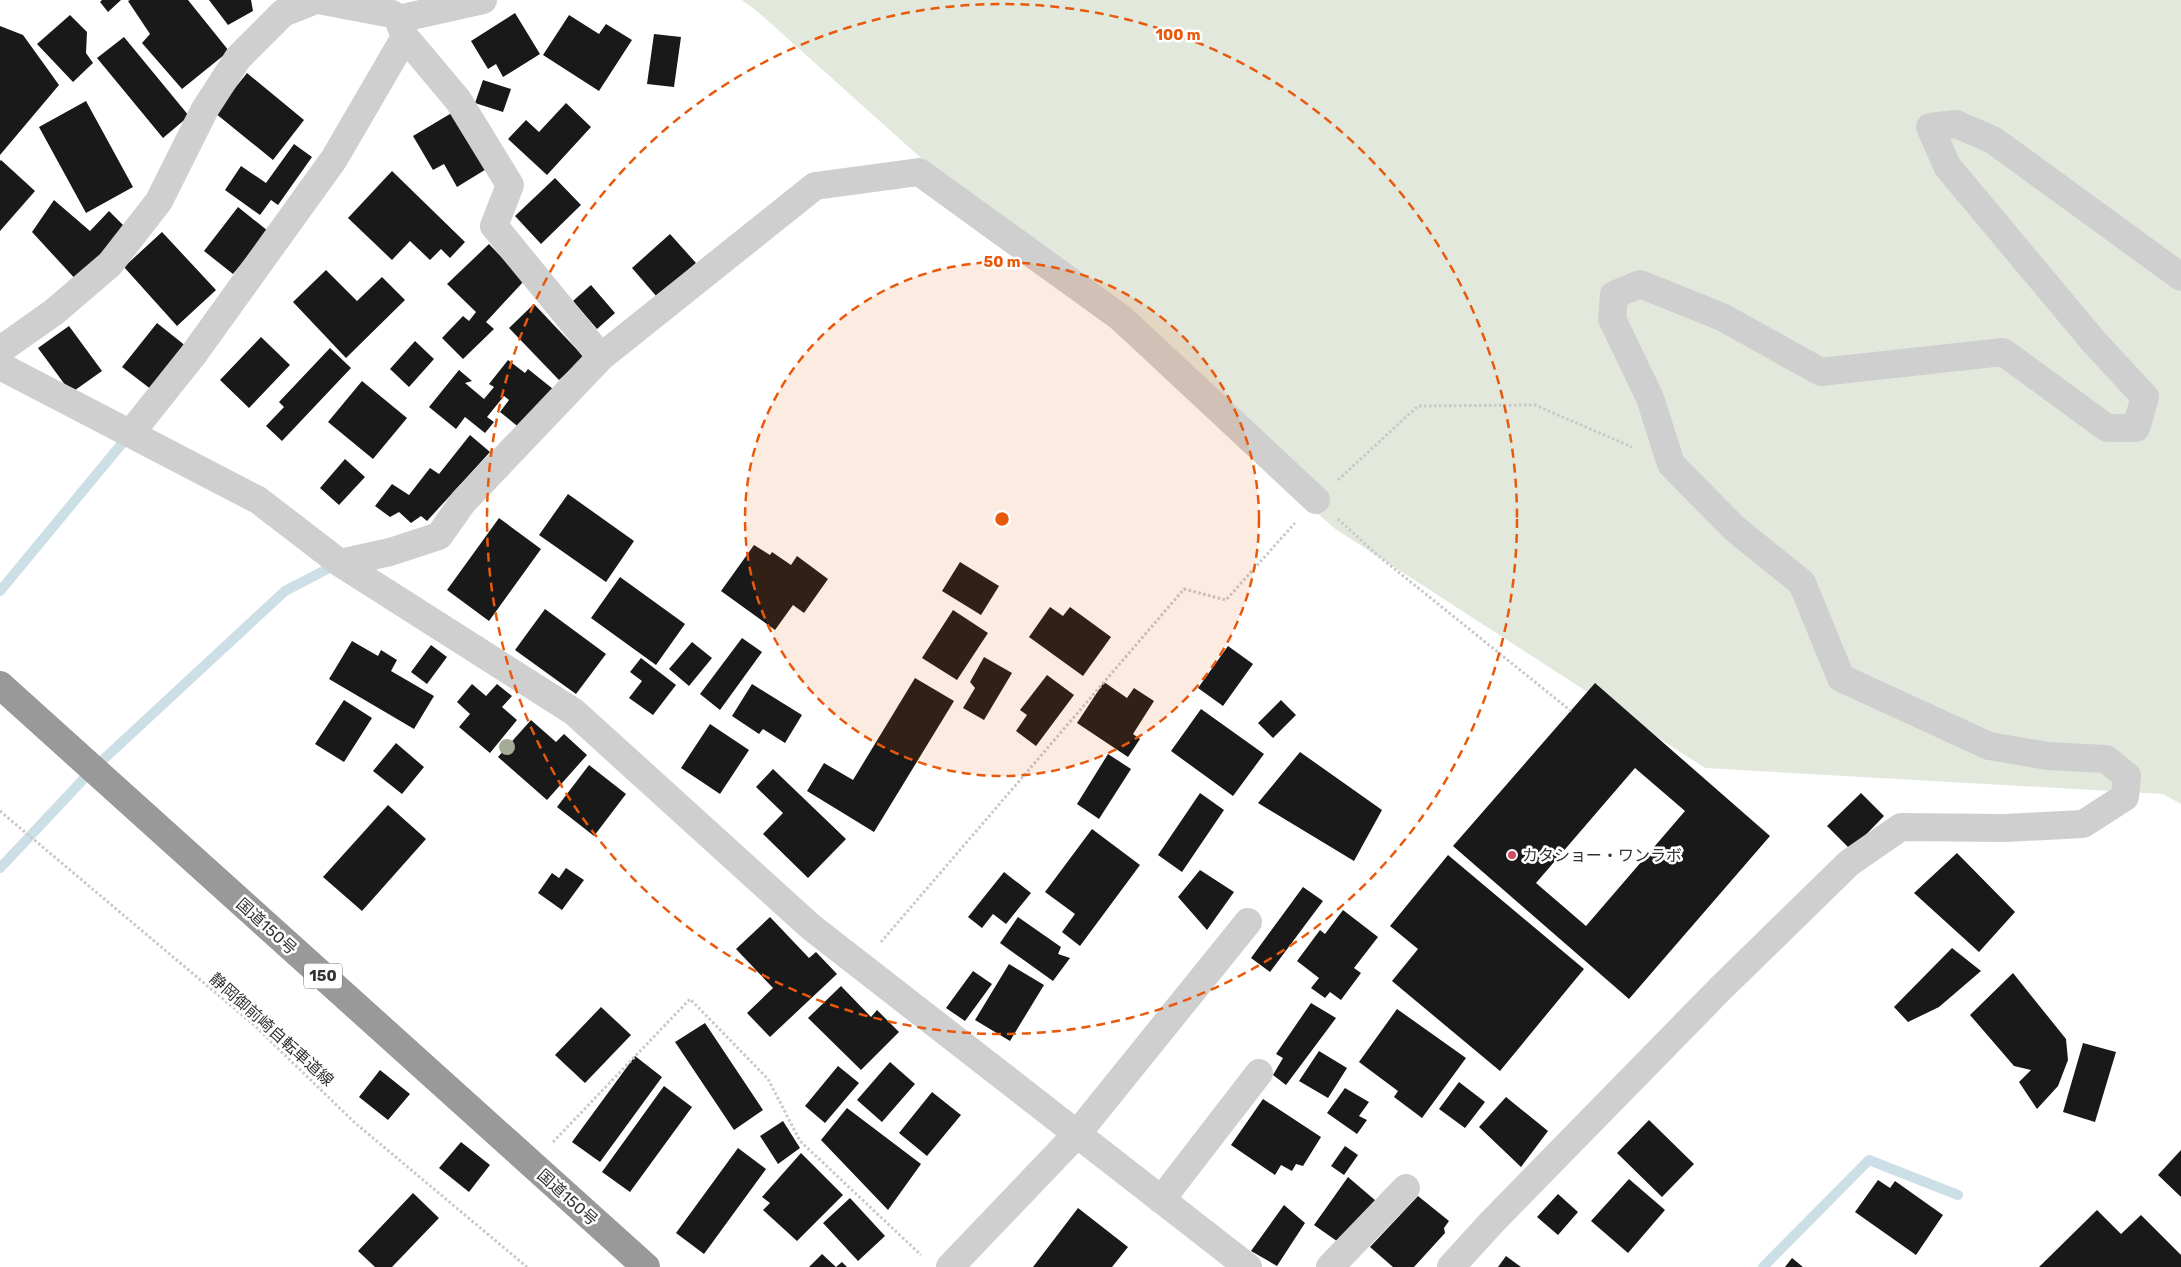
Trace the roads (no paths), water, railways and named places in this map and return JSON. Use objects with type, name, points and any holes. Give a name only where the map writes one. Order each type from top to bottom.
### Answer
[{"type":"highway","name":"国道150号","points":[[0,685],[646,1267]]},
{"type":"street","points":[[0,350],[54,312],[110,264],[159,201],[206,109],[238,58],[283,13],[317,0],[392,14],[458,100],[510,185],[494,226],[601,357]]},
{"type":"street","points":[[130,434],[193,355],[334,159],[402,28],[483,0]]},
{"type":"street","points":[[1451,1267],[1492,1222],[1720,989],[1849,863],[1901,827],[2005,828],[2083,824],[2125,797],[2127,776],[2106,760],[2048,756],[1989,746],[1841,678],[1802,582],[1734,528],[1672,464],[1650,398],[1612,319],[1614,295],[1640,284],[1722,317],[1821,372],[2003,352],[2107,428],[2136,428],[2145,397],[2094,342],[1947,166],[1930,128],[1956,124],[1993,140],[2181,277]]},
{"type":"street","points":[[340,563],[390,552],[439,536],[463,502],[601,357],[816,186],[919,172],[1121,318],[1316,500]]},
{"type":"street","points":[[0,366],[258,500],[340,563],[574,712],[811,927],[1248,1267]]},
{"type":"street","points":[[938,1264],[1077,1134],[1248,922]]},
{"type":"street","points":[[1161,1200],[1259,1073]]},
{"type":"street","points":[[1330,1267],[1406,1188]]},
{"type":"waterway","points":[[0,591],[129,435]]},
{"type":"waterway","points":[[0,868],[93,769],[285,591],[337,564]]},
{"type":"waterway","points":[[1763,1267],[1869,1160],[1958,1195]]},
{"type":"place","name":"カタショー・ワンラボ","points":[[1512,855]]}]
